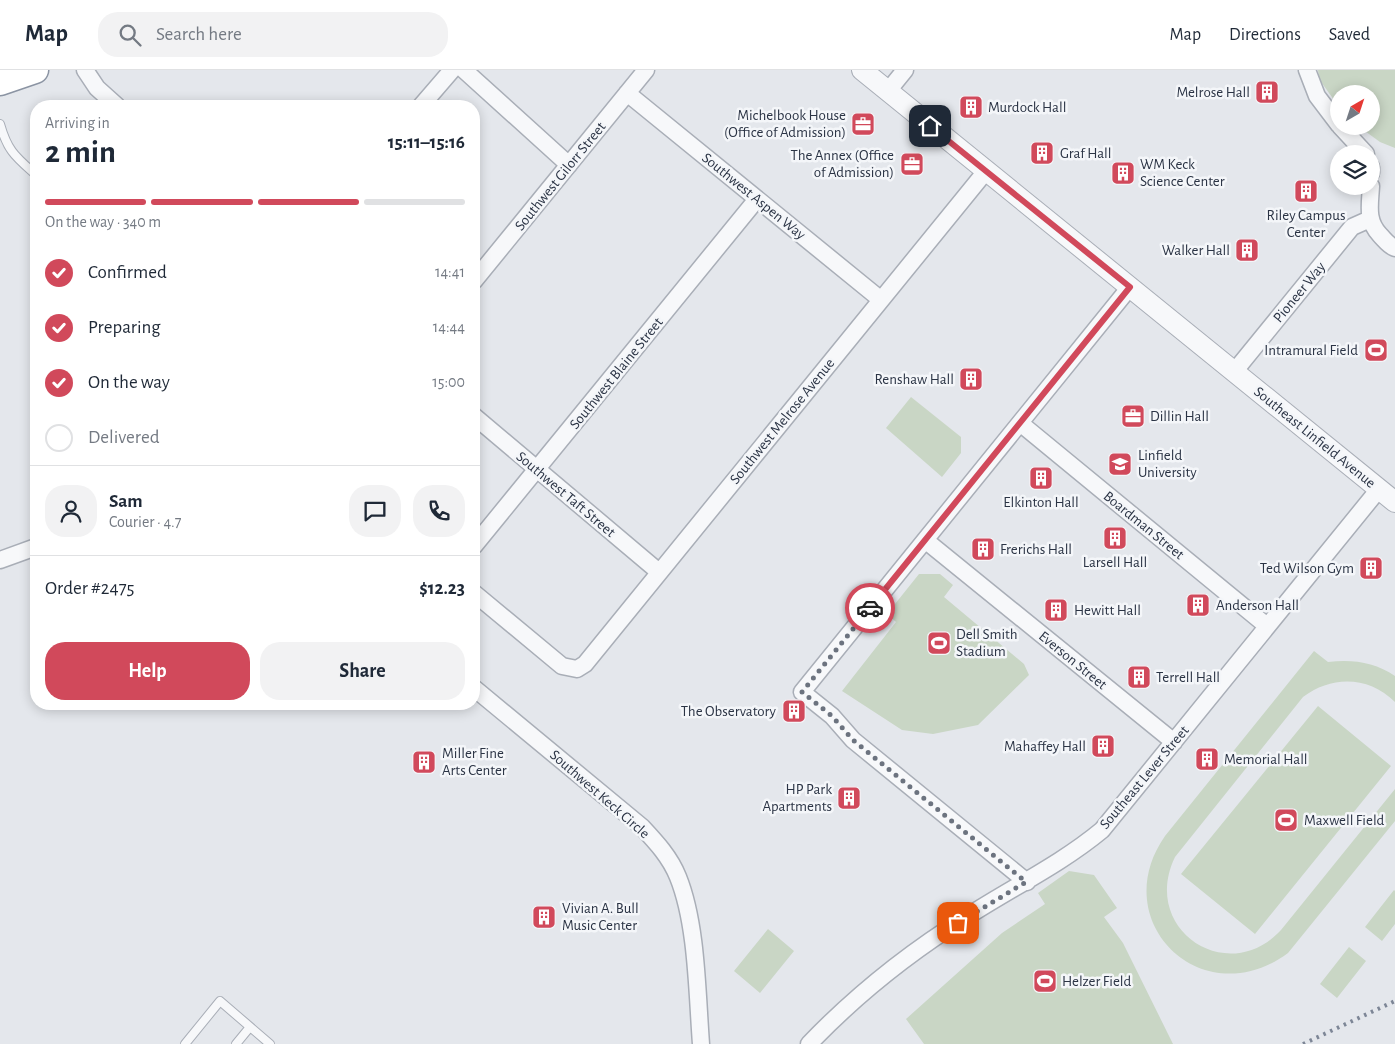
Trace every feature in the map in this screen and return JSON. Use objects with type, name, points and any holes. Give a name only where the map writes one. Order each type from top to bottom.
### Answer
[{"type":"highway","points":[[0,82],[36,70]]},
{"type":"street","points":[[85,70],[97,88],[110,100]]},
{"type":"street","points":[[426,100],[452,70]]},
{"type":"street","points":[[464,70],[569,165]]},
{"type":"street","name":"Southwest Gilorr Street","points":[[480,274],[646,70]]},
{"type":"street","name":"Southeast Linfield Avenue","points":[[862,70],[1395,502]]},
{"type":"street","points":[[888,91],[905,70]]},
{"type":"street","points":[[1307,70],[1317,96],[1330,114]]},
{"type":"street","name":"Southwest Aspen Way","points":[[627,93],[880,299]]},
{"type":"street","points":[[1348,135],[1357,145]]},
{"type":"street","name":"Southwest Melrose Avenue","points":[[480,597],[562,666],[577,670],[585,664],[986,171]]},
{"type":"street","points":[[1371,195],[1370,219],[1375,229],[1389,245],[1395,248]]},
{"type":"street","name":"Southwest Blaine Street","points":[[480,539],[757,199]]},
{"type":"street","name":"Pioneer Way","points":[[1234,372],[1352,227],[1370,219]]},
{"type":"street","points":[[1026,882],[853,740],[832,716],[802,692],[1130,287]]},
{"type":"street","name":"Southwest Taft Street","points":[[480,421],[659,572]]},
{"type":"street","name":"Boardman Street","points":[[1020,423],[1267,626]]},
{"type":"street","name":"Southeast Lever Street","points":[[808,1044],[857,997],[911,955],[967,916],[1026,882],[1102,830],[1378,489]]},
{"type":"street","name":"Everson Street","points":[[925,540],[1174,742]]},
{"type":"street","points":[[0,560],[30,549]]},
{"type":"street","name":"Southwest Keck Circle","points":[[480,693],[642,827],[664,852],[678,876],[691,924],[701,1044]]},
{"type":"lane","points":[[0,124],[5,142],[13,154],[30,169]]},
{"type":"lane","points":[[185,1044],[220,1001],[270,1044]]},
{"type":"lane","points":[[236,1044],[250,1027]]},
{"type":"green space","points":[[1318,70],[1395,70],[1395,148],[1380,142],[1370,135],[1380,135],[1380,85],[1330,85],[1330,94],[1319,79]]},
{"type":"green space","points":[[911,397],[961,437],[961,453],[942,477],[886,428]]},
{"type":"green space","name":"Dell Smith Stadium","points":[[919,574],[940,574],[953,585],[944,597],[1024,664],[1029,675],[978,725],[933,734],[902,730],[842,691],[896,622],[887,614]]},
{"type":"green space","points":[[1314,651],[1328,662],[1354,661],[1379,667],[1395,676],[1395,702],[1385,693],[1374,687],[1350,682],[1326,685],[1303,697],[1175,857],[1167,883],[1169,907],[1179,927],[1195,942],[1215,951],[1237,953],[1260,946],[1281,930],[1395,789],[1395,821],[1288,953],[1256,970],[1224,973],[1196,966],[1172,950],[1155,927],[1147,899],[1150,868],[1165,836]]},
{"type":"green space","name":"Maxwell Field","points":[[1318,706],[1391,766],[1255,934],[1181,874]]},
{"type":"green space","name":"Helzer Field","points":[[1069,871],[1094,875],[1117,908],[1104,917],[1123,943],[1173,1044],[924,1044],[906,1019],[1002,933],[1045,904],[1038,893]]},
{"type":"green space","points":[[1394,890],[1395,924],[1382,941],[1365,927]]},
{"type":"green space","points":[[768,929],[794,951],[760,993],[734,971]]},
{"type":"green space","points":[[1349,947],[1366,961],[1337,998],[1320,984]]},
{"type":"railway","points":[[1303,1044],[1395,1001]]},
{"type":"way so far","points":[[870,608],[802,692],[832,716],[853,740],[1026,882],[958,923]]},
{"type":"place","name":"Melrose Hall","points":[[1267,92]]},
{"type":"place","name":"Murdock Hall","points":[[971,107]]},
{"type":"place","name":"Michelbook House (Office of Admission)","points":[[863,124]]},
{"type":"place","name":"Graf Hall","points":[[1042,153]]},
{"type":"place","name":"The Annex (Office of Admission)","points":[[912,164]]},
{"type":"place","name":"WM Keck Science Center","points":[[1123,173]]},
{"type":"place","name":"Riley Campus Center","points":[[1306,191]]},
{"type":"place","name":"Walker Hall","points":[[1247,250]]},
{"type":"place","name":"Intramural Field","points":[[1376,350]]},
{"type":"place","name":"Renshaw Hall","points":[[971,379]]},
{"type":"place","name":"Dillin Hall","points":[[1133,416]]},
{"type":"place","name":"Linfield University","points":[[1120,464]]},
{"type":"place","name":"Elkinton Hall","points":[[1041,478]]},
{"type":"place","name":"Larsell Hall","points":[[1115,538]]},
{"type":"place","name":"Frerichs Hall","points":[[983,549]]},
{"type":"place","name":"Ted Wilson Gym","points":[[1371,568]]},
{"type":"place","name":"Anderson Hall","points":[[1198,605]]},
{"type":"place","name":"Hewitt Hall","points":[[1056,610]]},
{"type":"place","name":"Dell Smith Stadium","points":[[939,643]]},
{"type":"place","name":"Terrell Hall","points":[[1139,677]]},
{"type":"place","name":"The Observatory","points":[[794,711]]},
{"type":"place","name":"Mahaffey Hall","points":[[1103,746]]},
{"type":"place","name":"Memorial Hall","points":[[1207,759]]},
{"type":"place","name":"Miller Fine Arts Center","points":[[424,762]]},
{"type":"place","name":"HP Park Apartments","points":[[849,798]]},
{"type":"place","name":"Maxwell Field","points":[[1286,820]]},
{"type":"place","name":"Vivian A. Bull Music Center","points":[[544,917]]},
{"type":"place","name":"Helzer Field","points":[[1045,981]]},
{"type":"route","points":[[870,608],[1130,287],[930,126]]}]
